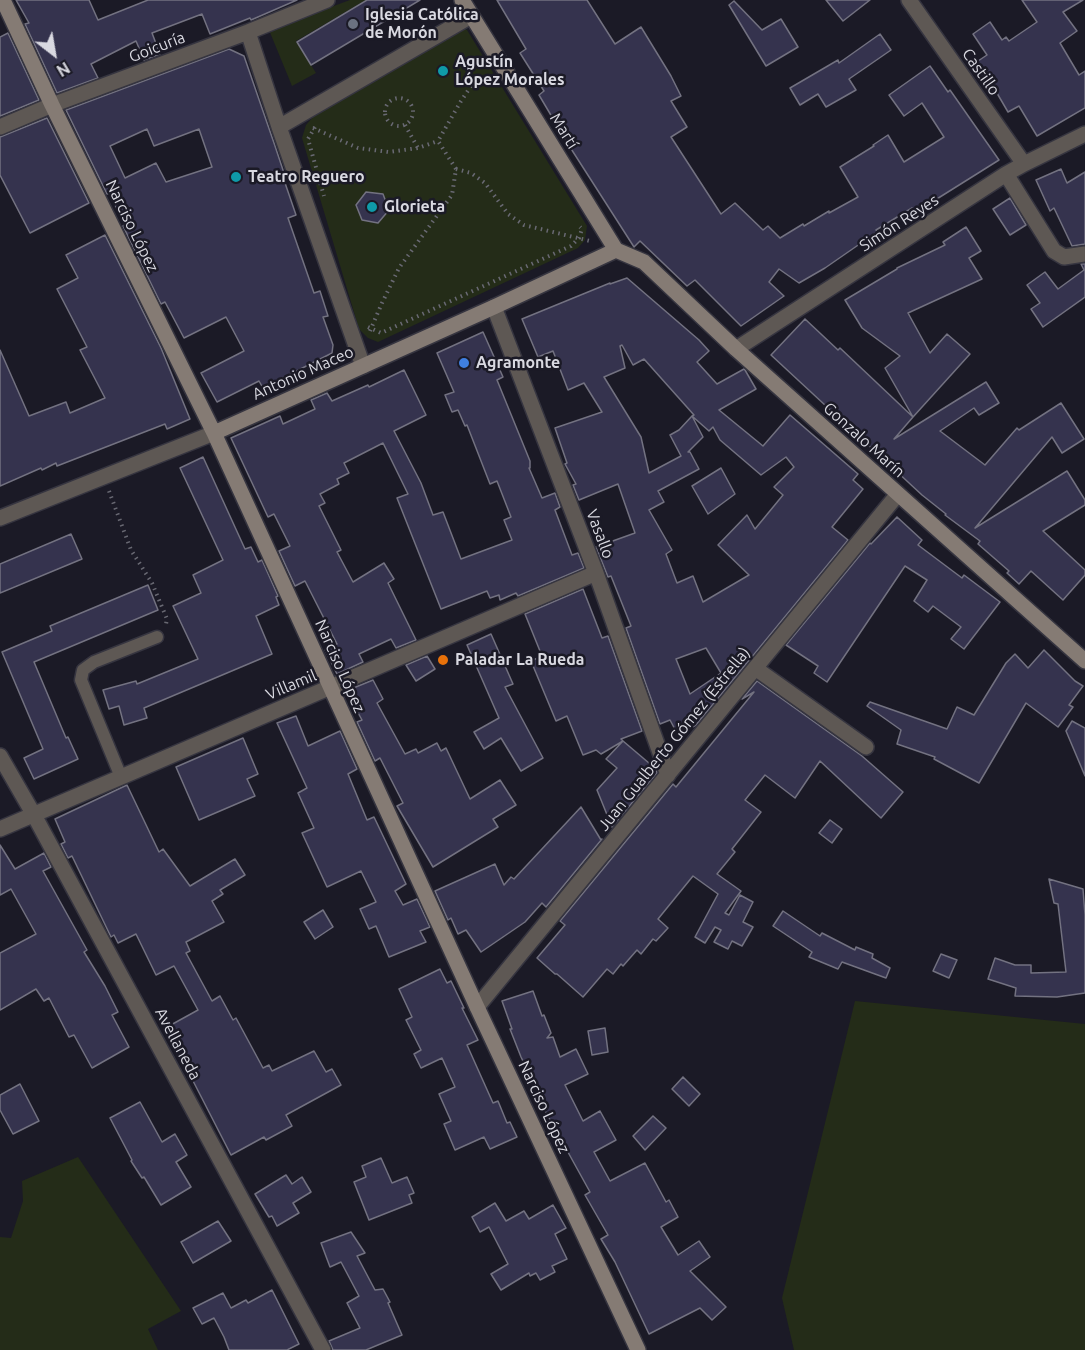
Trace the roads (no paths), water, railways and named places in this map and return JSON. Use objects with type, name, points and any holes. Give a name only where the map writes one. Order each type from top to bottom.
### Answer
[{"type":"street","name":"Narciso López","points":[[3,0],[52,105],[214,433],[477,1007],[638,1350]]},
{"type":"street","name":"Goicuría","points":[[0,127],[327,0]]},
{"type":"street","name":"Martí","points":[[462,0],[616,250]]},
{"type":"street","name":"Castillo","points":[[909,0],[1024,164]]},
{"type":"street","points":[[286,123],[471,16]]},
{"type":"street","points":[[248,32],[286,123],[363,366]]},
{"type":"street","name":"Simón Reyes","points":[[736,349],[1006,174],[1085,134]]},
{"type":"street","points":[[1006,174],[1054,251],[1064,257],[1085,254]]},
{"type":"street","name":"Antonio Maceo","points":[[0,518],[214,433],[616,250]]},
{"type":"street","name":"Gonzalo Marín","points":[[616,250],[644,262],[736,349],[1085,661]]},
{"type":"street","name":"Vasallo","points":[[494,307],[596,573],[668,775]]},
{"type":"street","name":"Juan Gualberto Gómez (Estrella)","points":[[477,1007],[898,494]]},
{"type":"street","name":"Villamil","points":[[0,829],[596,573]]},
{"type":"street","points":[[755,668],[866,747]]},
{"type":"street","name":"Avellaneda","points":[[0,756],[34,814],[323,1350]]},
{"type":"lane","points":[[121,777],[81,680],[83,670],[94,662],[157,637]]},
{"type":"place","name":"Iglesia Católica de Morón","points":[[353,24]]},
{"type":"place","name":"Agustín López Morales","points":[[443,71]]},
{"type":"place","name":"Teatro Reguero","points":[[236,177]]},
{"type":"place","name":"Glorieta","points":[[372,207]]},
{"type":"place","name":"Agramonte","points":[[464,363]]},
{"type":"place","name":"Paladar La Rueda","points":[[443,660]]}]
